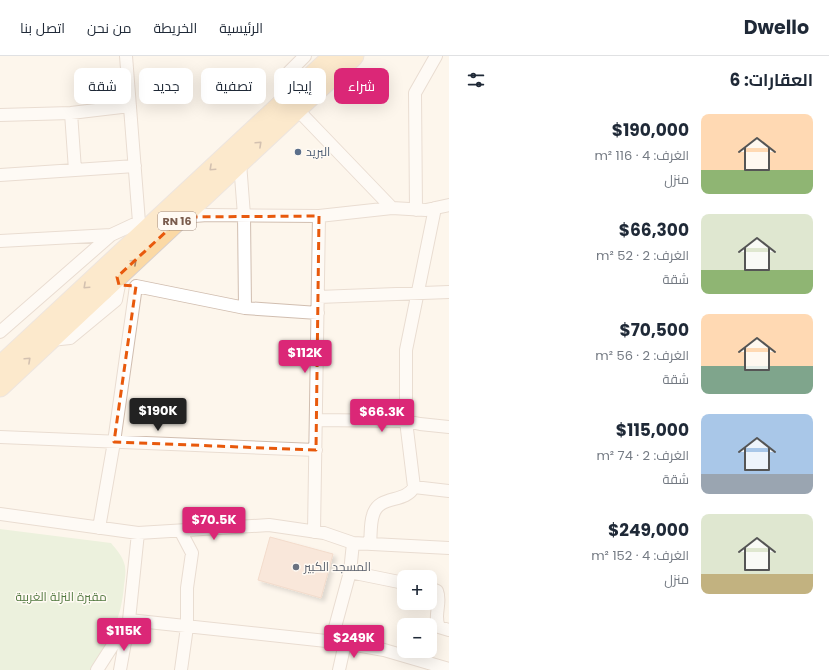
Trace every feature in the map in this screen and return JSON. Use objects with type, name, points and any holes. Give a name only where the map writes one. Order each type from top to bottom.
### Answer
[{"type":"main road","name":"RN 16","points":[[322,68],[333,56]]},
{"type":"main road","name":"RN 16","points":[[326,76],[354,56]]},
{"type":"main road","name":"RN 16","points":[[0,366],[140,229],[287,104]]},
{"type":"main road","name":"RN 16","points":[[0,387],[50,340],[118,281],[182,217],[240,163],[289,104]]},
{"type":"street","points":[[0,241],[111,235],[140,229],[126,56]]},
{"type":"street","points":[[294,68],[304,56]]},
{"type":"street","points":[[416,210],[415,93],[436,56]]},
{"type":"street","points":[[296,104],[392,208]]},
{"type":"street","points":[[0,115],[71,113],[130,106]]},
{"type":"street","points":[[71,113],[75,170]]},
{"type":"street","points":[[240,163],[244,215],[245,308]]},
{"type":"street","points":[[0,175],[135,166]]},
{"type":"street","points":[[182,217],[244,215],[319,216],[392,208],[416,210],[449,205]]},
{"type":"street","points":[[370,544],[373,515],[379,504],[389,499],[404,497],[411,492],[414,487],[406,421],[406,350],[435,208]]},
{"type":"street","points":[[314,532],[319,216]]},
{"type":"street","points":[[0,332],[111,235]]},
{"type":"street","points":[[118,281],[245,308],[318,313]]},
{"type":"street","points":[[99,528],[114,442],[136,286]]},
{"type":"street","points":[[318,297],[417,292],[449,292]]},
{"type":"street","points":[[316,420],[406,421],[449,427]]},
{"type":"street","points":[[0,438],[316,450]]},
{"type":"street","points":[[414,487],[449,491]]},
{"type":"street","points":[[0,514],[138,533],[181,532],[269,525],[314,532],[353,543],[449,548]]},
{"type":"street","points":[[181,532],[192,553],[188,588],[188,627],[181,670]]},
{"type":"street","points":[[120,670],[129,620],[138,533]]},
{"type":"street","points":[[331,642],[350,572],[353,543]]},
{"type":"street","points":[[350,572],[397,582]]},
{"type":"street","points":[[437,591],[439,595],[436,623],[439,627],[449,630]]},
{"type":"street","points":[[129,620],[345,644],[384,650],[420,666],[449,669]]},
{"type":"street","points":[[97,670],[112,650],[129,620]]},
{"type":"street","points":[[339,670],[345,644]]},
{"type":"highlighted area","points":[[319,216],[316,450],[114,442],[136,286],[119,285],[117,277],[182,217]]},
{"type":"green space","name":"مقبرة النزلة الغربية","points":[[0,529],[111,543],[120,554],[125,566],[121,608],[114,630],[91,670],[0,670]]},
{"type":"building","name":"المسجد الكبير","points":[[270,537],[333,554],[321,598],[258,580]]},
{"type":"place","name":"البريد","points":[[298,152]]},
{"type":"place","name":"المسجد الكبير","points":[[296,567]]}]
